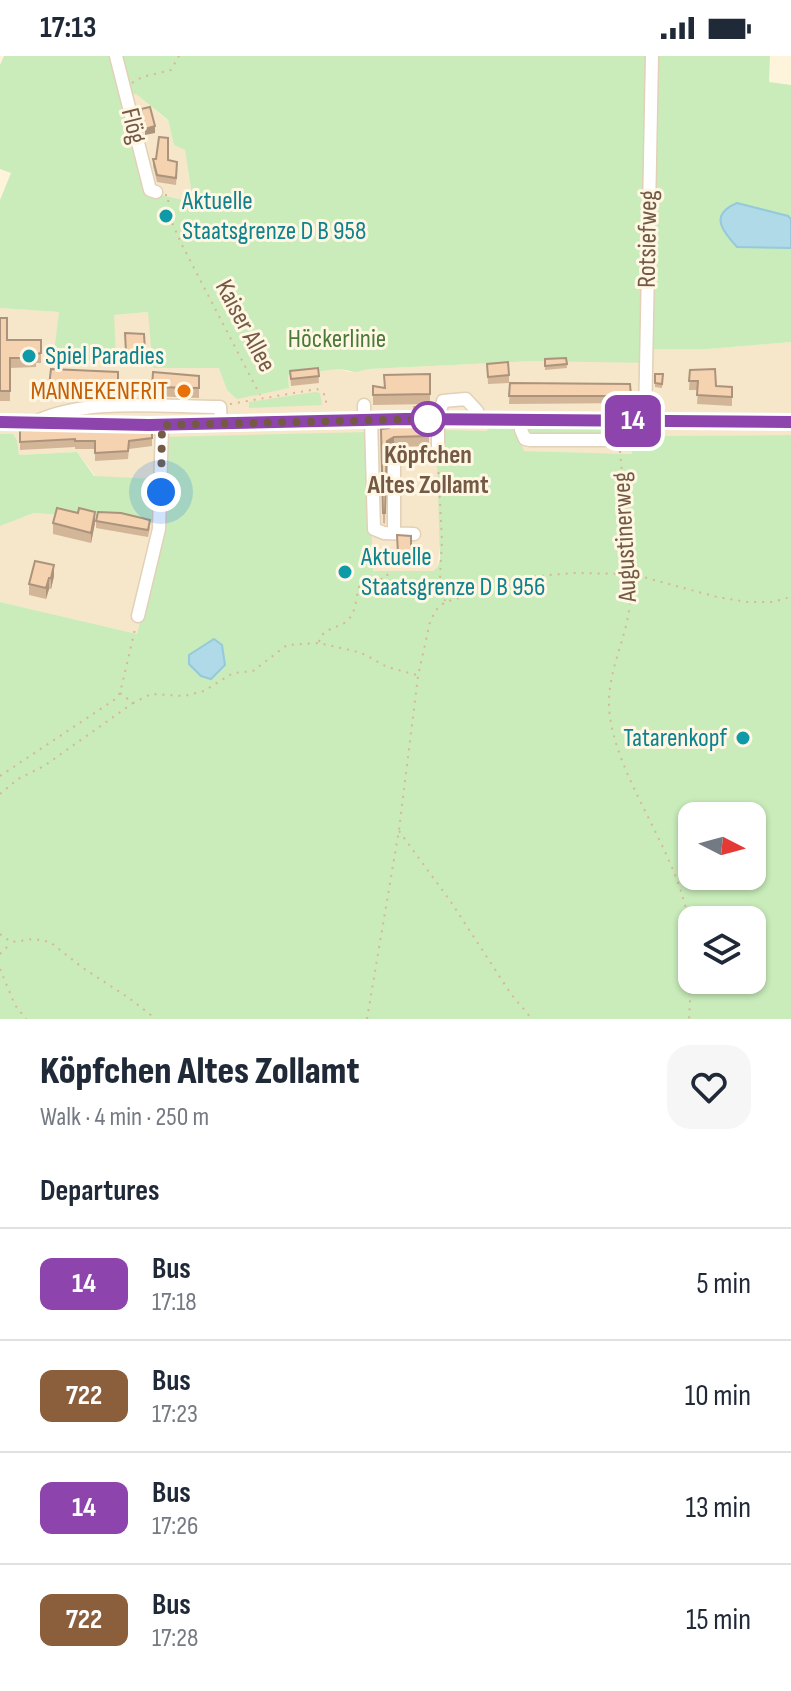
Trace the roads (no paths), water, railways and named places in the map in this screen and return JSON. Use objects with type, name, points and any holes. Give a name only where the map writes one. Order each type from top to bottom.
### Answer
[{"type":"main road","points":[[0,422],[221,424],[366,415],[480,420],[791,422]]},
{"type":"street","name":"Flög","points":[[116,56],[150,190],[156,192]]},
{"type":"street","name":"Rotsiefweg","points":[[645,422],[652,56]]},
{"type":"street","points":[[32,423],[53,413],[95,406],[220,407],[221,424]]},
{"type":"street","points":[[138,616],[159,529],[156,425],[149,407]]},
{"type":"street","points":[[366,415],[379,467],[374,529],[414,534]]},
{"type":"street","points":[[394,533],[394,456],[438,455],[438,419]]},
{"type":"street","name":"Augustinerweg","points":[[522,420],[521,430],[525,439],[530,440],[620,440],[620,421]]},
{"type":"water","points":[[737,203],[788,216],[791,219],[791,248],[737,247],[723,229],[721,218],[728,208]]},
{"type":"water","points":[[214,639],[222,645],[225,665],[211,679],[201,676],[189,664],[189,655]]},
{"type":"place","name":"Aktuelle Staatsgrenze D B 958","points":[[166,216]]},
{"type":"place","name":"Spiel Paradies","points":[[29,356]]},
{"type":"place","name":"MANNEKENFRIT","points":[[184,391]]},
{"type":"place","name":"Köpfchen Altes Zollamt","points":[[428,419]]},
{"type":"place","name":"Aktuelle Staatsgrenze D B 956","points":[[345,572]]},
{"type":"place","name":"Tatarenkopf","points":[[743,738]]},
{"type":"park label","name":"Höckerlinie","points":[[337,339]]}]
